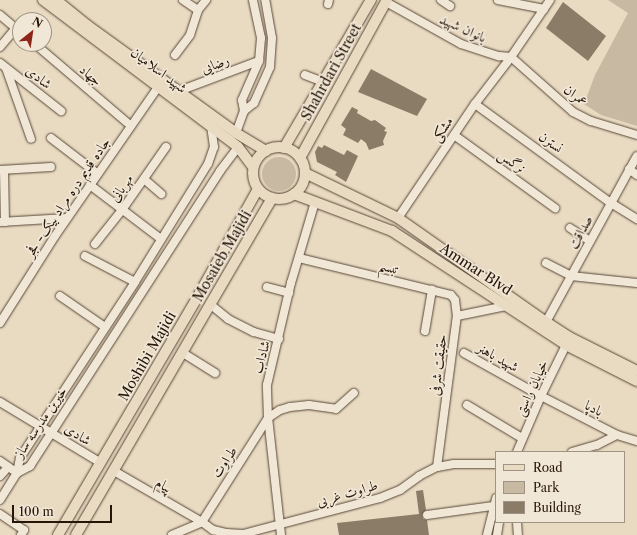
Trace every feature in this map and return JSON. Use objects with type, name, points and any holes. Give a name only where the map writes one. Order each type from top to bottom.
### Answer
[{"type":"main road","name":"شهید اسلامیان","points":[[43,0],[238,147],[253,167]]},
{"type":"main road","name":"شهید اسلامیان","points":[[56,0],[87,25],[236,133],[266,151]]},
{"type":"main road","name":"Shahrdari Street","points":[[284,148],[371,0]]},
{"type":"main road","name":"Shahrdari Street","points":[[300,158],[386,1]]},
{"type":"main road","points":[[271,148],[284,148],[290,150],[300,158],[305,173],[304,181],[294,194],[287,198],[272,198],[258,189],[254,182],[253,167],[256,160],[266,151],[271,148]]},
{"type":"main road","name":"Ammar Blvd","points":[[305,173],[398,218],[546,322],[568,341],[637,371]]},
{"type":"main road","name":"Moshibi Majidi","points":[[58,535],[258,189]]},
{"type":"main road","name":"Ammar Blvd","points":[[294,194],[392,231],[506,306],[637,381]]},
{"type":"main road","name":"Mosaieb Majidi","points":[[76,535],[211,306],[272,198]]},
{"type":"street","points":[[183,0],[198,10]]},
{"type":"street","points":[[175,55],[190,35],[198,10],[206,0]]},
{"type":"street","points":[[236,133],[244,111],[242,100],[260,61],[261,38],[253,0]]},
{"type":"street","points":[[244,111],[254,103],[270,67],[272,38],[265,0]]},
{"type":"street","points":[[441,0],[450,6]]},
{"type":"street","points":[[501,0],[544,9]]},
{"type":"street","name":"مشکی","points":[[398,218],[474,104],[511,57],[550,0]]},
{"type":"street","name":"بانوان شهید","points":[[386,1],[461,44],[499,56],[511,57]]},
{"type":"street","points":[[0,15],[12,25]]},
{"type":"street","points":[[0,47],[12,36]]},
{"type":"street","name":"جهاد","points":[[44,52],[131,126]]},
{"type":"street","name":"عمران","points":[[511,57],[573,112],[595,123],[637,135]]},
{"type":"street","name":"رضایی","points":[[179,92],[260,61]]},
{"type":"street","points":[[3,66],[30,138]]},
{"type":"street","name":"شادی","points":[[3,66],[61,111]]},
{"type":"street","points":[[306,75],[324,82]]},
{"type":"street","name":"جاده قدیم دره مراد بیک- فجر","points":[[0,323],[67,218],[159,86]]},
{"type":"street","name":"نسترن","points":[[474,104],[611,203],[637,219]]},
{"type":"street","name":"خیرین مدرسه ساز","points":[[17,473],[20,458],[135,282],[208,164],[214,146],[211,126]]},
{"type":"street","name":"نرگس","points":[[454,135],[555,208]]},
{"type":"street","points":[[51,138],[98,174]]},
{"type":"street","name":"مهربانی","points":[[95,244],[122,210],[166,147]]},
{"type":"street","name":"خیرین مدرسه ساز","points":[[17,473],[30,466],[220,171],[238,147]]},
{"type":"street","name":"صداقت","points":[[546,322],[637,156]]},
{"type":"street","points":[[208,164],[220,171]]},
{"type":"street","points":[[51,167],[2,170],[2,222],[67,218]]},
{"type":"street","points":[[629,169],[637,175]]},
{"type":"street","points":[[144,179],[161,194]]},
{"type":"street","points":[[90,185],[161,239]]},
{"type":"street","name":"شاداب","points":[[281,535],[268,418],[267,386],[289,293],[315,202]]},
{"type":"street","points":[[570,228],[590,241]]},
{"type":"street","points":[[85,256],[135,282]]},
{"type":"street","name":"تبسم","points":[[299,258],[451,295],[455,300],[457,316]]},
{"type":"street","points":[[546,263],[571,276],[637,283]]},
{"type":"street","points":[[266,287],[289,293]]},
{"type":"street","points":[[425,331],[432,290]]},
{"type":"street","points":[[60,296],[106,327]]},
{"type":"street","points":[[211,306],[228,319],[254,332],[279,339]]},
{"type":"street","name":"حقیقت شرفی","points":[[437,467],[457,316],[506,306]]},
{"type":"street","name":"خیابان راستی","points":[[517,451],[541,396],[568,341]]},
{"type":"street","points":[[183,353],[215,373]]},
{"type":"street","name":"شهید باهنر","points":[[464,353],[541,396]]},
{"type":"street","points":[[268,418],[280,410],[290,407],[309,405],[336,410],[354,393]]},
{"type":"street","name":"بادپا","points":[[541,396],[617,435],[637,441]]},
{"type":"street","name":"شادی","points":[[0,402],[101,463]]},
{"type":"street","points":[[467,405],[522,438]]},
{"type":"street","name":"طراوت","points":[[202,522],[268,418]]},
{"type":"street","points":[[576,451],[597,445],[617,435]]},
{"type":"street","points":[[0,461],[17,473],[0,500]]},
{"type":"street","name":"طراوت غربی","points":[[202,522],[213,530],[226,534],[242,534],[279,523],[380,498],[400,490],[419,476],[437,467],[468,464],[495,464]]},
{"type":"street","points":[[0,476],[8,467]]},
{"type":"street","name":"پیام","points":[[114,470],[202,522]]},
{"type":"street","points":[[487,535],[495,501]]},
{"type":"street","points":[[427,516],[493,506]]},
{"type":"street","points":[[0,514],[24,530],[21,535]]},
{"type":"street","points":[[172,535],[202,522]]},
{"type":"street","points":[[497,535],[499,523]]},
{"type":"street","points":[[517,523],[518,535]]},
{"type":"green space","points":[[608,0],[637,0],[637,126],[601,115],[584,104],[595,75],[628,13]]},
{"type":"green space","points":[[279,157],[291,162],[296,174],[291,186],[279,191],[267,186],[262,174],[267,162]]},
{"type":"building","points":[[563,2],[606,36],[588,61],[546,28]]},
{"type":"building","points":[[371,69],[427,99],[417,116],[358,92]]},
{"type":"building","points":[[352,107],[358,110],[357,113],[371,121],[375,120],[386,128],[384,131],[387,132],[383,141],[384,145],[369,150],[366,143],[361,139],[358,143],[343,135],[346,129],[341,125]]},
{"type":"building","points":[[324,145],[344,155],[347,150],[358,156],[346,182],[335,175],[337,172],[317,162],[315,152],[318,146],[322,148]]},
{"type":"building","points":[[423,490],[426,510],[422,515],[423,519],[427,520],[429,535],[339,535],[337,523],[419,514],[416,491]]}]
